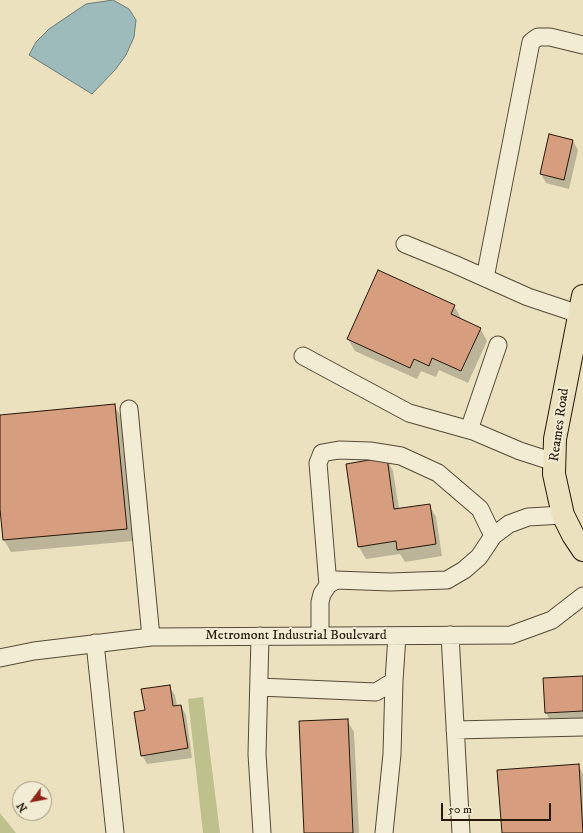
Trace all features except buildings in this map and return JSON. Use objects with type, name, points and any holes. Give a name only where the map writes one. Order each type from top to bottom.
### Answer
[{"type":"main road","name":"Reames Road","points":[[580,317],[555,439],[554,474],[563,515],[573,535],[583,550]]},
{"type":"street","points":[[486,278],[531,42],[538,37],[550,37],[583,45]]},
{"type":"street","points":[[405,244],[528,297],[580,317]]},
{"type":"street","points":[[473,431],[471,424],[498,345]]},
{"type":"street","points":[[303,356],[409,413],[473,431],[520,451],[554,462]]},
{"type":"street","points":[[129,408],[151,637]]},
{"type":"street","points":[[328,585],[318,463],[322,452],[339,450],[370,451],[401,456],[438,473],[480,509],[493,536]]},
{"type":"street","points":[[320,636],[320,602],[322,594],[328,585],[336,580],[390,582],[447,580],[464,570],[480,557],[493,536],[509,524],[528,517],[563,515]]},
{"type":"street","name":"Metromont Industrial Boulevard","points":[[0,658],[34,651],[151,637],[511,635],[552,620],[583,596]]},
{"type":"street","points":[[260,636],[257,754],[262,833]]},
{"type":"street","points":[[384,833],[388,807],[392,754],[397,636]]},
{"type":"street","points":[[450,636],[461,833]]},
{"type":"street","points":[[94,643],[115,833]]},
{"type":"street","points":[[258,687],[376,692],[394,682]]},
{"type":"street","points":[[455,730],[583,727]]},
{"type":"green space","points":[[203,697],[220,833],[203,833],[188,699]]},
{"type":"green space","points":[[0,813],[16,833],[0,833]]},
{"type":"water","points":[[113,0],[129,9],[136,20],[134,37],[126,55],[115,70],[92,94],[29,55],[36,42],[49,29],[86,4]]}]
